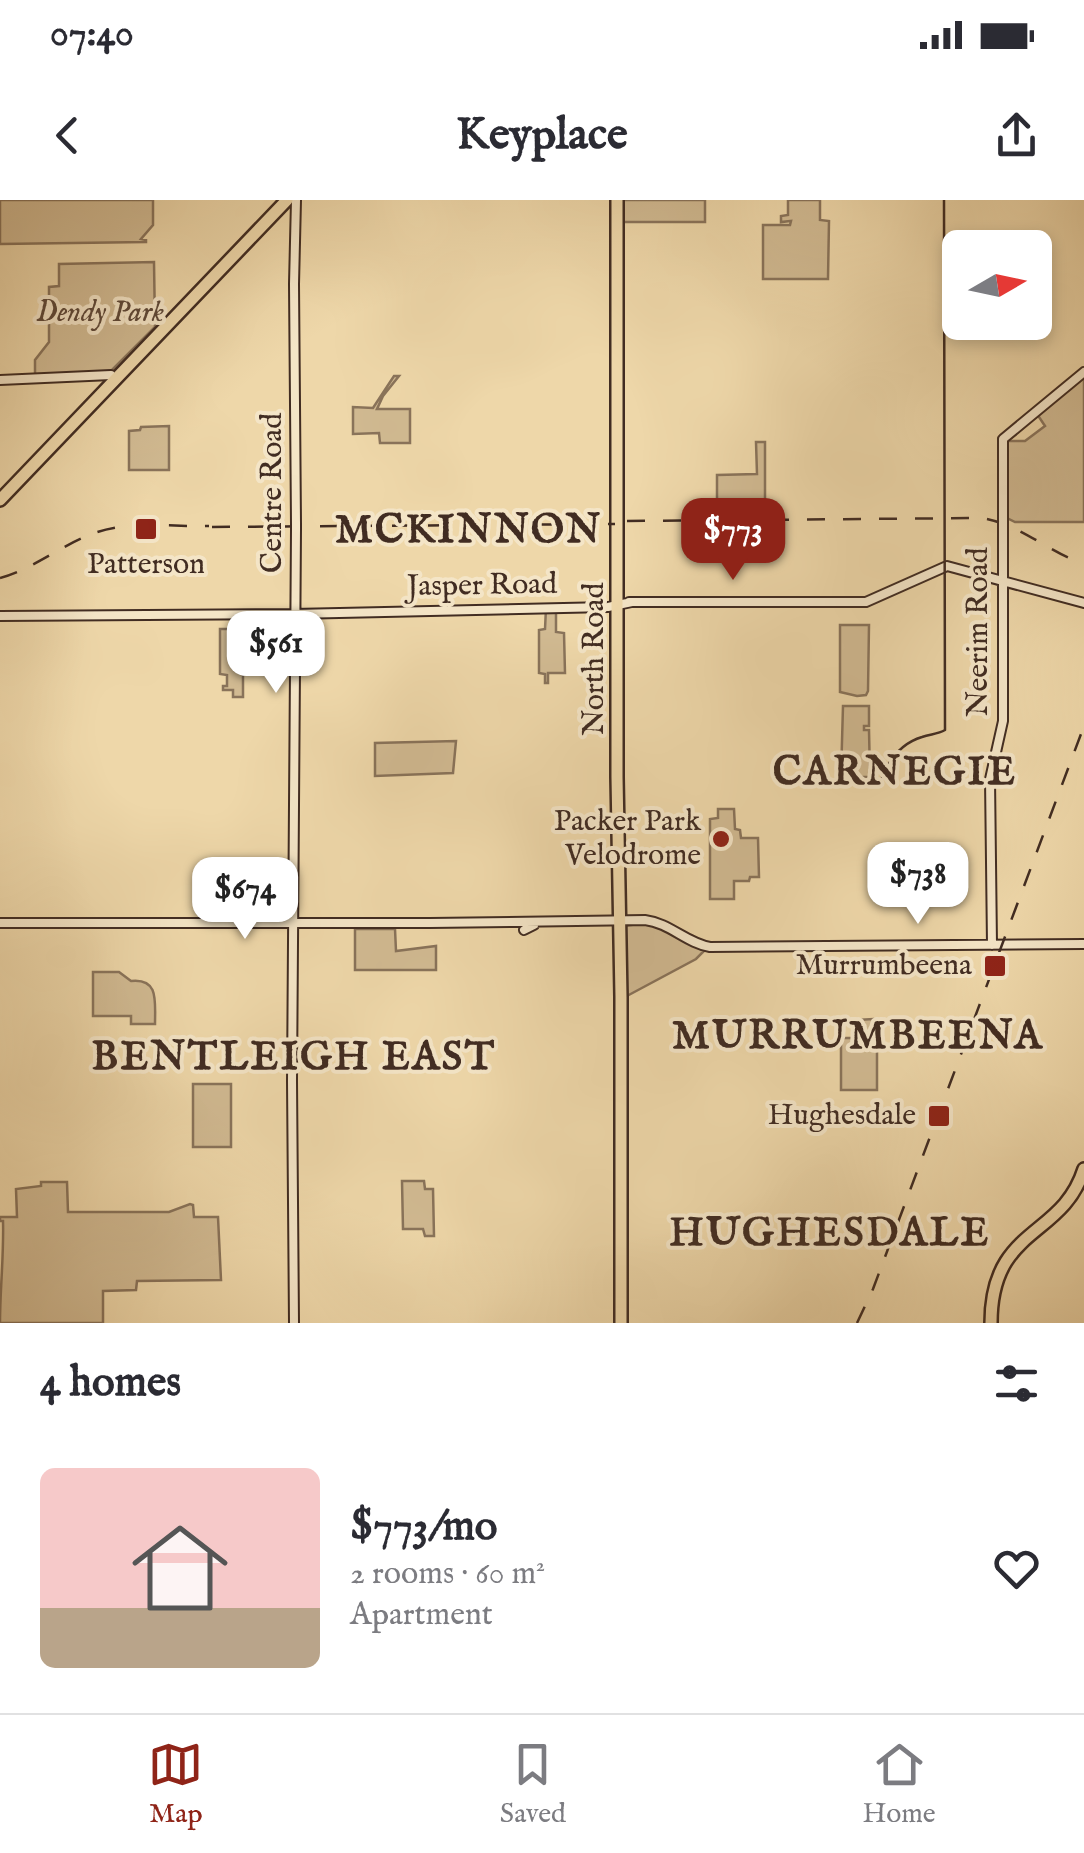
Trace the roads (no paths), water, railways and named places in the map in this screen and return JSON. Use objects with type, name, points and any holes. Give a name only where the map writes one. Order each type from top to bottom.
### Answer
[{"type":"highway","name":"North Road","points":[[619,200],[621,1323]]},
{"type":"highway","points":[[114,374],[135,358],[203,283],[291,201]]},
{"type":"highway","points":[[2,495],[161,328]]},
{"type":"highway","points":[[1066,1208],[1084,1169]]},
{"type":"highway","points":[[993,1323],[992,1294],[999,1269],[1021,1244],[1066,1208],[1084,1181]]},
{"type":"highway","points":[[993,1323],[1000,1277],[1021,1244]]},
{"type":"main road","name":"Centre Road","points":[[291,201],[296,614],[287,924],[294,1323]]},
{"type":"main road","name":"Neerim Road","points":[[992,945],[990,778],[1002,726],[1002,438],[1084,372]]},
{"type":"main road","points":[[0,380],[114,374]]},
{"type":"main road","name":"Jasper Road","points":[[0,616],[296,614],[618,603],[866,602],[946,566],[1084,603]]},
{"type":"main road","points":[[460,924],[523,930],[534,925],[622,920]]},
{"type":"main road","points":[[0,924],[651,920],[707,948],[1084,944]]},
{"type":"tram line","points":[[882,777],[903,747],[945,730],[944,200]]},
{"type":"railway","points":[[627,521],[982,518],[1009,526],[1084,564]]},
{"type":"railway","points":[[212,527],[615,524]]},
{"type":"railway","points":[[0,578],[106,530],[209,526]]},
{"type":"railway","points":[[857,1323],[1084,726]]},
{"type":"place","name":"Patterson","points":[[146,529]]},
{"type":"place","name":"Packer Park Velodrome","points":[[721,839]]},
{"type":"place","name":"Murrumbeena","points":[[995,966]]},
{"type":"place","name":"Hughesdale","points":[[939,1116]]},
{"type":"district","name":"MCKINNON","points":[[469,531]]},
{"type":"district","name":"CARNEGIE","points":[[895,773]]},
{"type":"district","name":"MURRUMBEENA","points":[[858,1037]]},
{"type":"district","name":"BENTLEIGH EAST","points":[[294,1058]]},
{"type":"district","name":"HUGHESDALE","points":[[830,1234]]},
{"type":"park label","name":"Dendy Park","points":[[100,313]]}]
